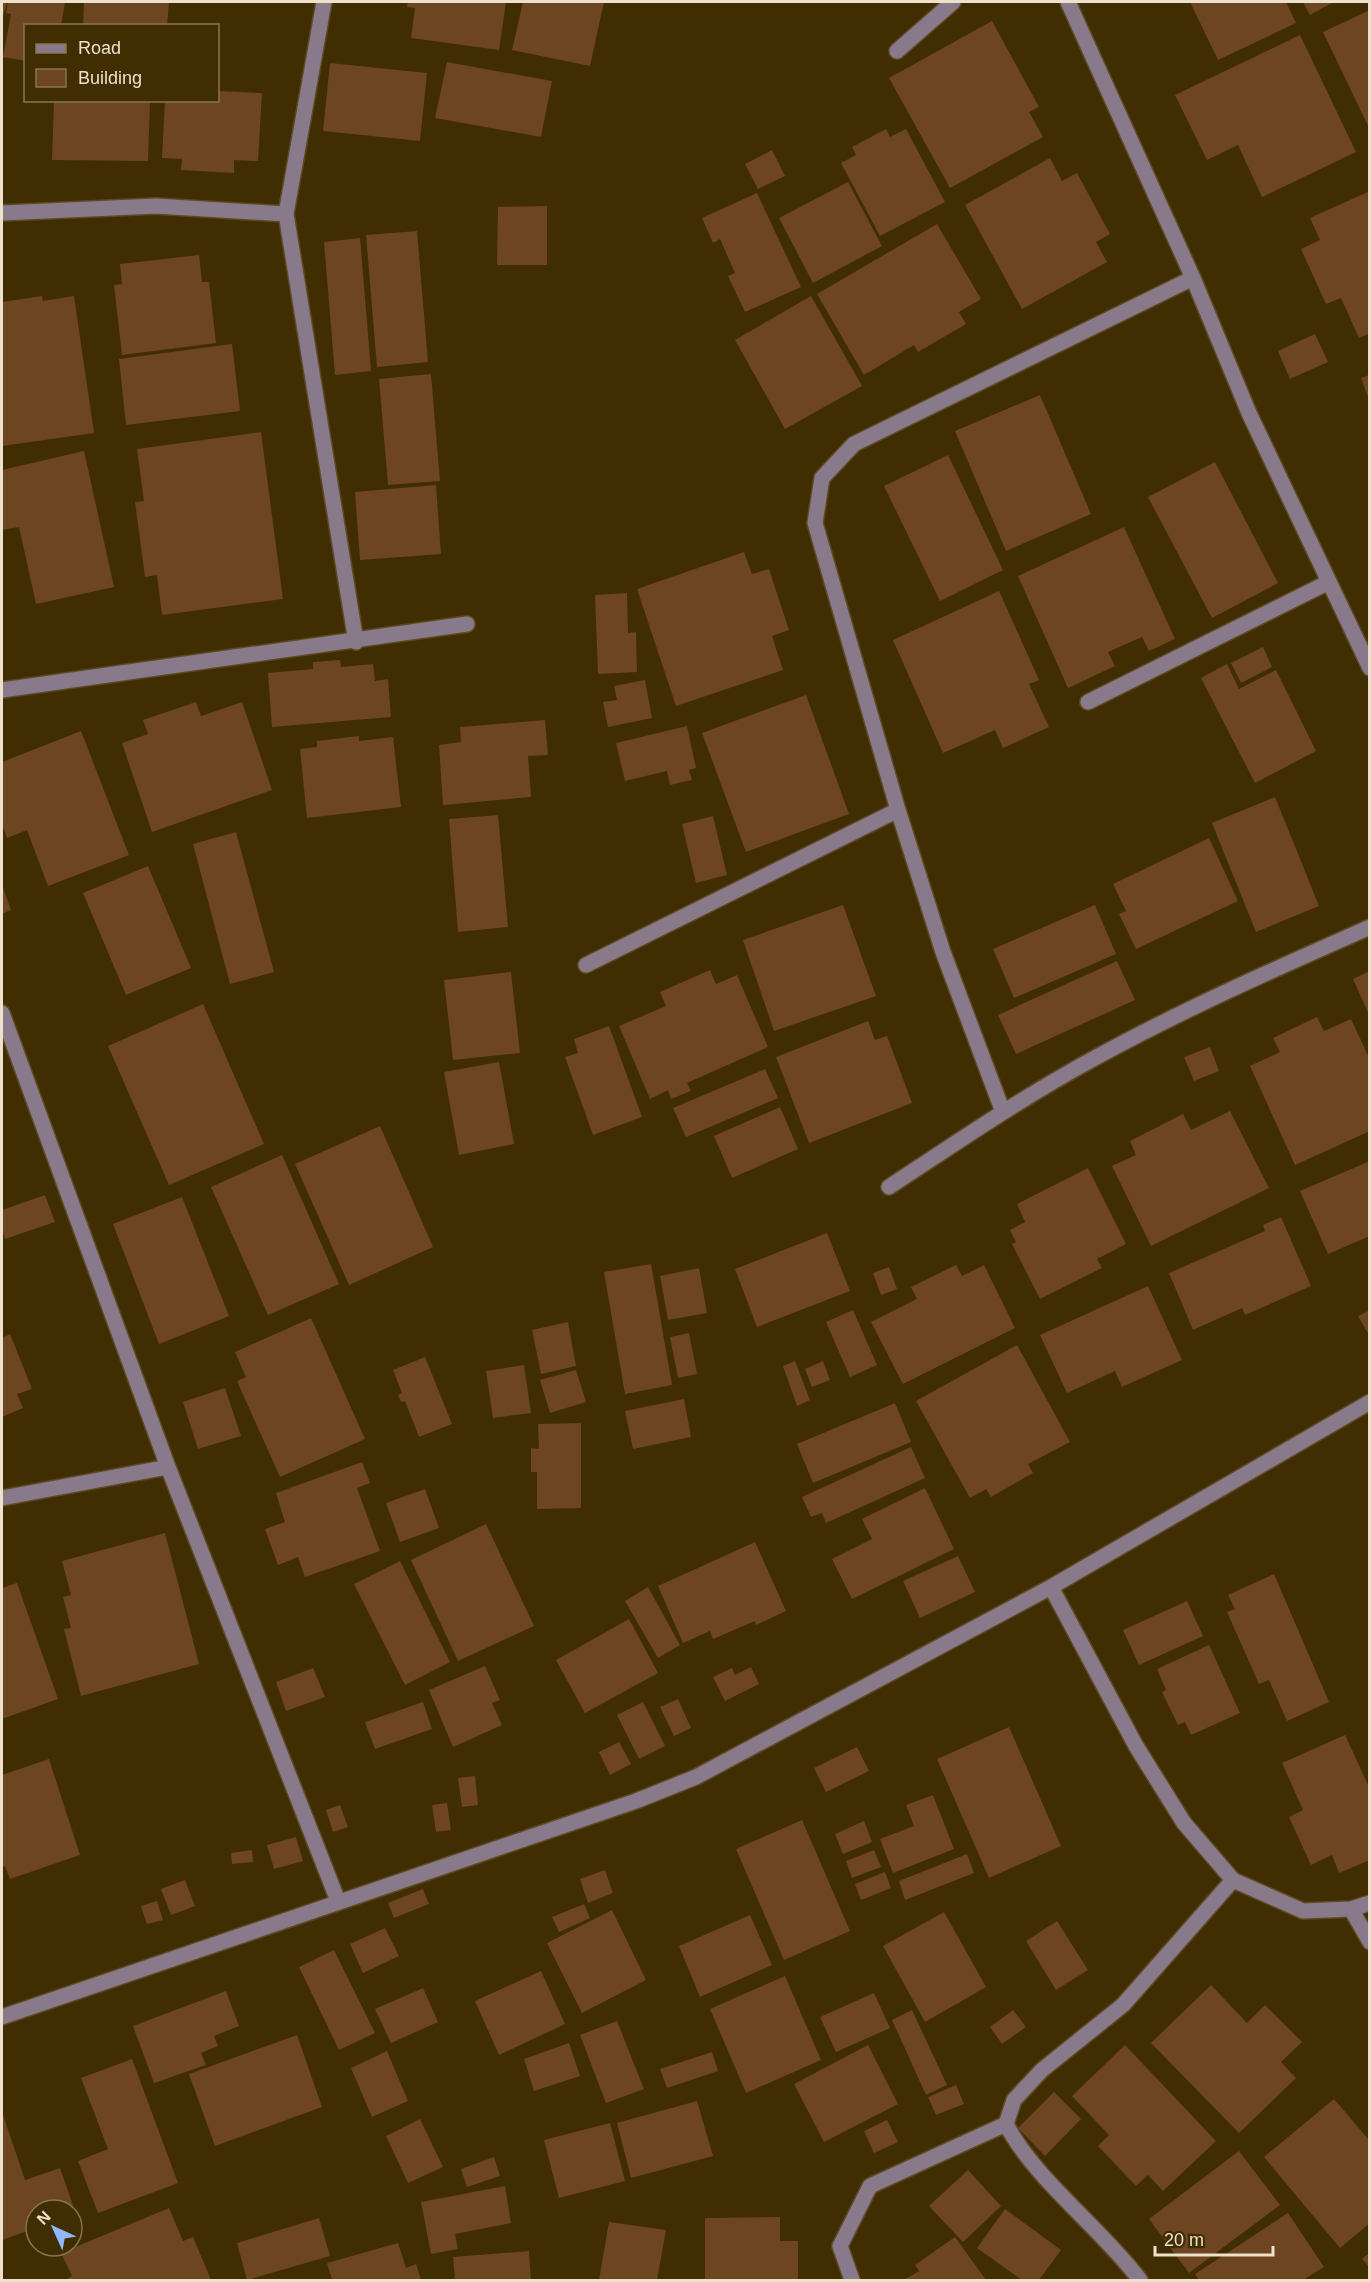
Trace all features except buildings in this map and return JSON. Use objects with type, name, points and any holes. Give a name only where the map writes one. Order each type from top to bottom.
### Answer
[{"type":"street","points":[[324,2],[286,214],[356,642]]},
{"type":"street","points":[[897,51],[953,2]]},
{"type":"street","points":[[1068,2],[1193,278],[1249,413],[1370,668]]},
{"type":"street","points":[[2,213],[156,206],[286,214]]},
{"type":"street","points":[[1003,1112],[943,952],[898,810],[815,523],[822,478],[854,444],[1193,278]]},
{"type":"street","points":[[1088,702],[1329,582]]},
{"type":"street","points":[[2,690],[356,642],[467,624]]},
{"type":"street","points":[[586,965],[898,810]]},
{"type":"street","points":[[889,1187],[1003,1112],[1094,1058],[1197,1007],[1370,927]]},
{"type":"street","points":[[2,1013],[168,1467],[338,1901]]},
{"type":"street","points":[[2,2016],[636,1801],[696,1777],[1051,1587],[1370,1402]]},
{"type":"street","points":[[2,1498],[168,1467]]},
{"type":"street","points":[[1051,1587],[1136,1746],[1184,1823],[1233,1880],[1303,1911],[1351,1909],[1370,1902]]},
{"type":"street","points":[[1140,2280],[1122,2256],[1018,2147],[1006,2124],[1014,2100],[1042,2070],[1123,2006],[1233,1880]]},
{"type":"street","points":[[1351,1909],[1370,1942]]},
{"type":"street","points":[[852,2280],[840,2246],[870,2186],[1006,2124]]}]
